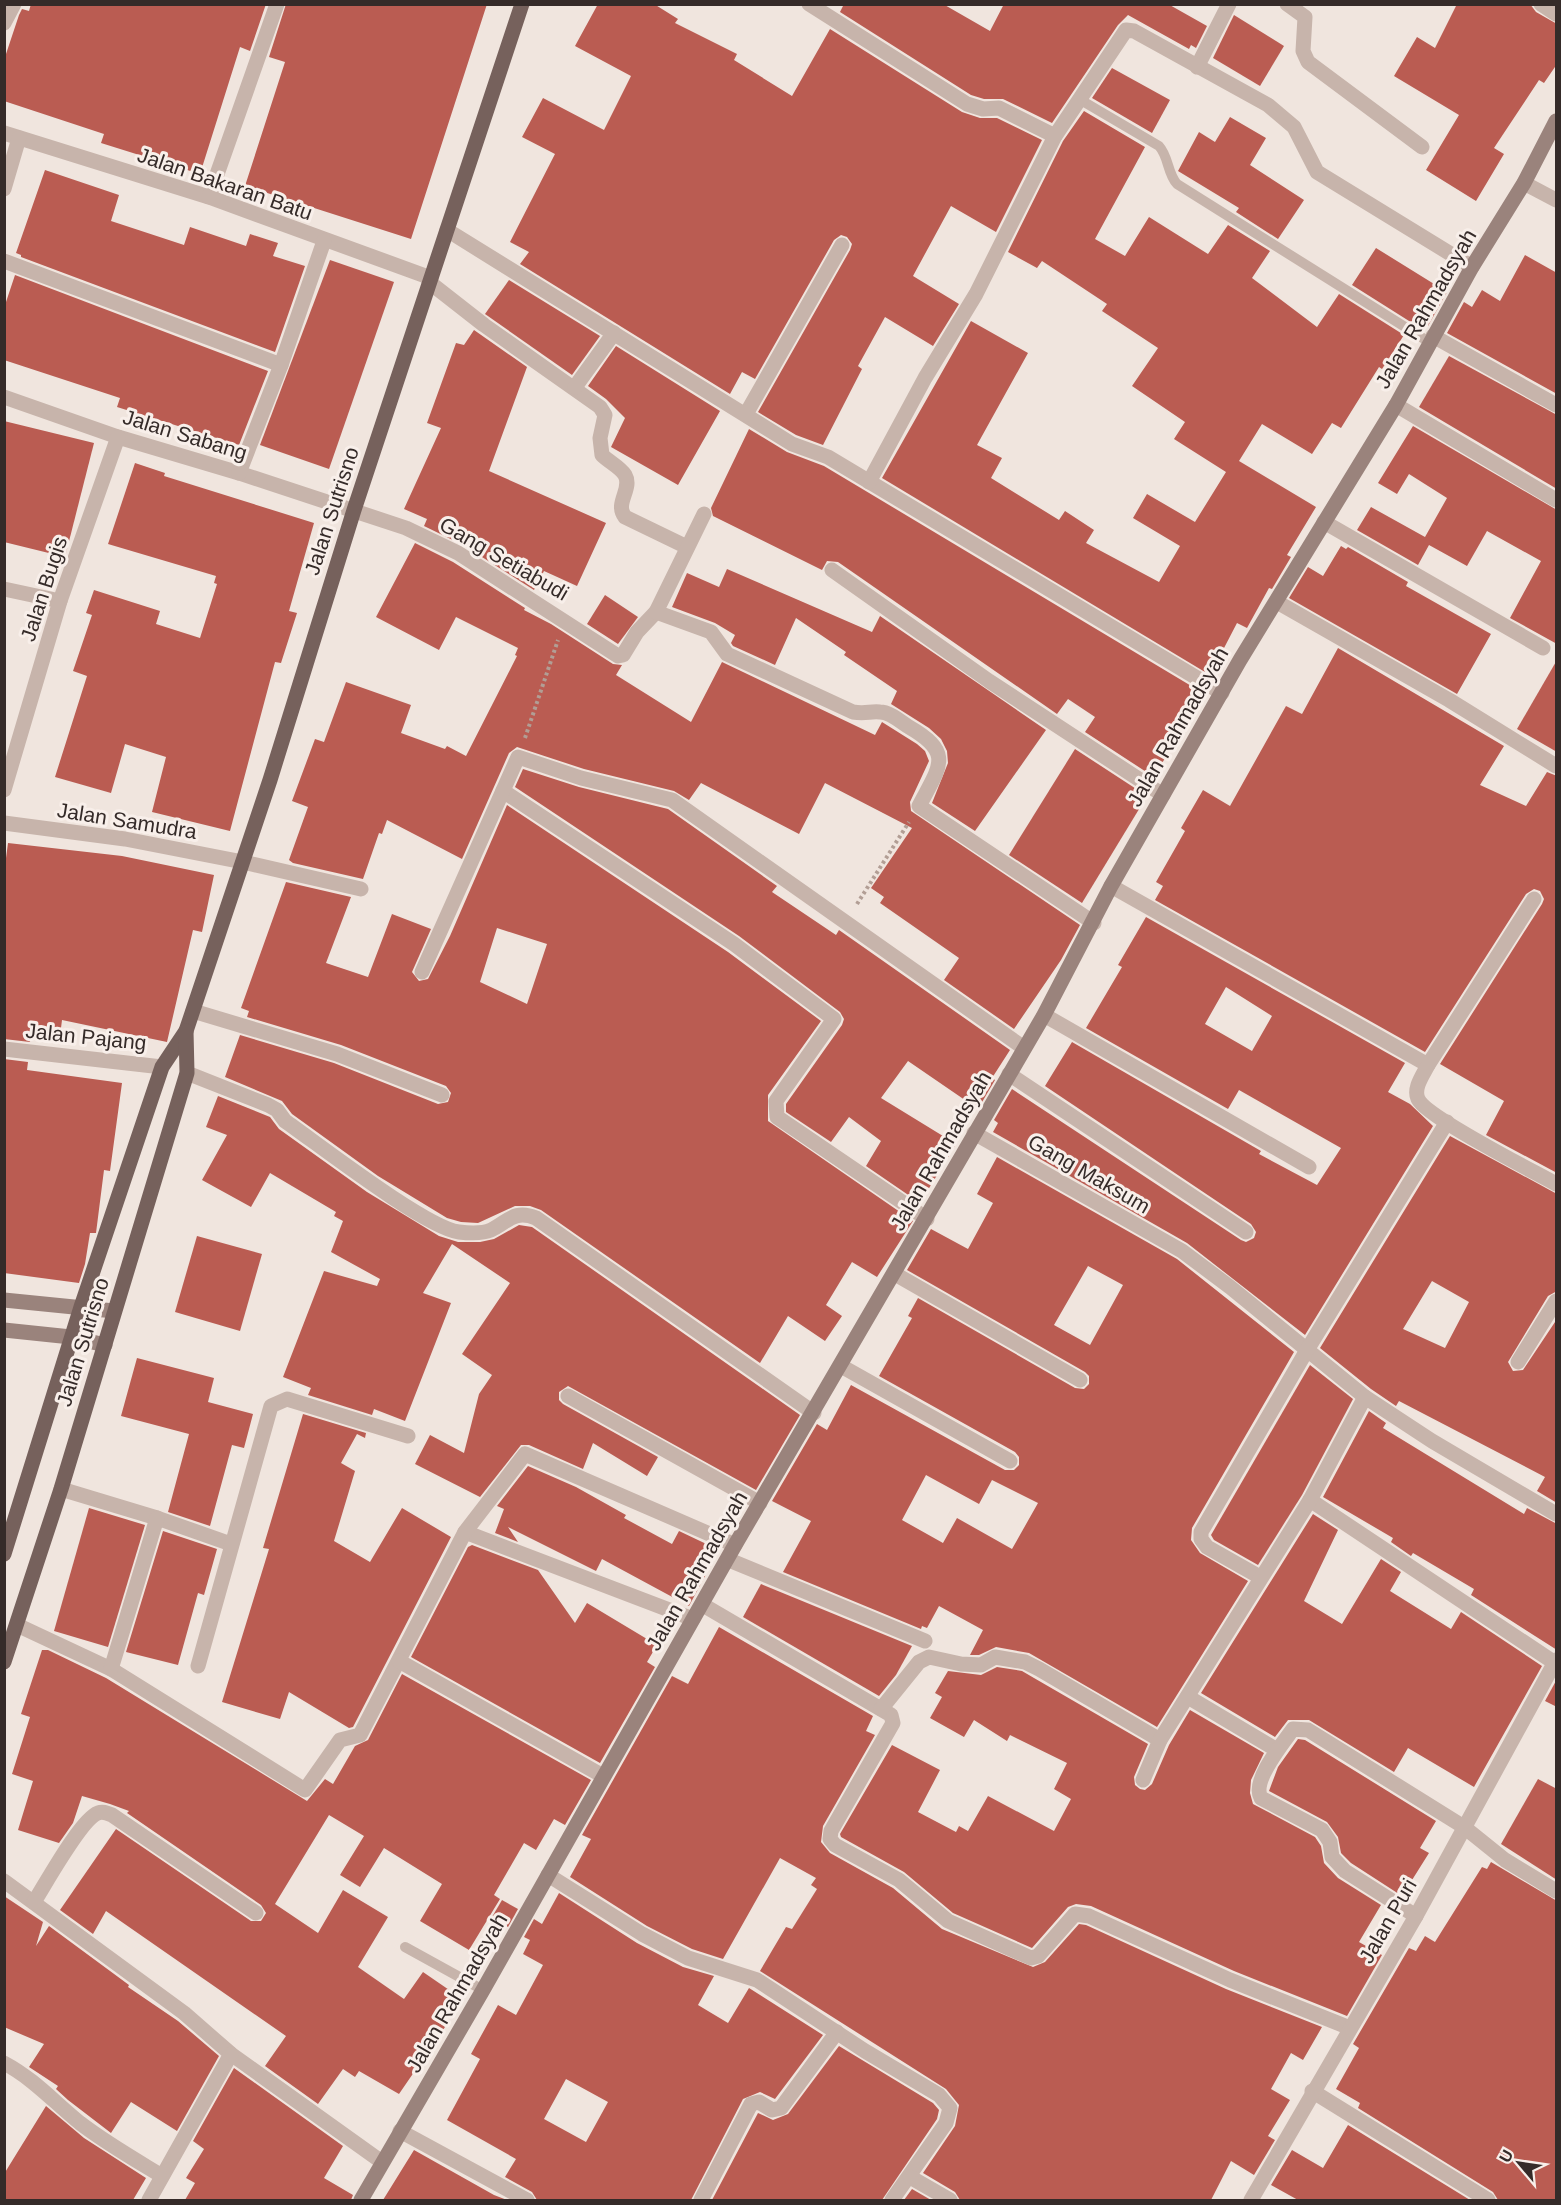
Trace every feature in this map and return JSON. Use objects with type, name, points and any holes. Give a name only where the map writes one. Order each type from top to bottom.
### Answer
[{"type":"main road","name":"Jalan Sutrisno","points":[[4,1554],[71,1337],[162,1067],[186,1031],[243,862],[354,510],[522,4]]},
{"type":"main road","name":"Jalan Sutrisno","points":[[4,1662],[61,1489],[187,1073],[186,1031]]},
{"type":"street","points":[[4,23],[14,4]]},
{"type":"street","points":[[209,197],[277,4]]},
{"type":"street","points":[[809,4],[968,104],[983,109],[999,108],[1055,136]]},
{"type":"street","points":[[1197,67],[1229,4]]},
{"type":"street","points":[[1287,4],[1305,17],[1304,51],[1308,62],[1422,147]]},
{"type":"street","points":[[1541,4],[1557,14]]},
{"type":"street","points":[[869,482],[925,378],[976,294],[1055,136],[1126,30],[1134,31],[1268,105],[1286,120],[1303,140],[1305,151],[1317,172],[1472,267]]},
{"type":"street","name":"Jalan Rahmadsyah","points":[[361,2200],[729,1560],[735,1545],[1044,1015],[1094,923],[1111,886],[1163,795],[1324,522],[1396,405],[1431,339],[1524,183],[1557,121]]},
{"type":"street","points":[[4,189],[12,136]]},
{"type":"street","name":"Jalan Bakaran Batu","points":[[12,136],[209,197],[430,280],[484,325],[576,387],[604,411],[599,447],[602,455],[625,475],[627,485],[621,502],[621,513],[687,547]]},
{"type":"street","points":[[1524,183],[1557,200]]},
{"type":"street","points":[[447,230],[792,444],[828,457],[1222,693]]},
{"type":"street","points":[[239,472],[281,364],[324,241]]},
{"type":"street","points":[[746,414],[842,245]]},
{"type":"street","points":[[4,261],[281,364]]},
{"type":"street","points":[[576,387],[614,333]]},
{"type":"street","points":[[1431,339],[1557,405]]},
{"type":"street","name":"Jalan Sabang","points":[[4,397],[118,437],[239,472],[354,510]]},
{"type":"street","points":[[1396,405],[1557,500]]},
{"type":"street","name":"Jalan Bugis","points":[[4,790],[60,601],[118,437]]},
{"type":"street","name":"Gang Setiabudi","points":[[354,510],[406,528],[458,552],[565,620],[588,639],[621,656],[637,632],[656,612]]},
{"type":"street","points":[[704,514],[656,612],[711,632],[728,654],[746,663],[853,712],[867,715],[880,712],[891,715],[932,740],[938,751],[939,759],[934,778],[919,806],[1094,923]]},
{"type":"street","points":[[1324,522],[1543,648]]},
{"type":"street","points":[[832,570],[989,681],[1163,795]]},
{"type":"street","points":[[4,589],[60,601]]},
{"type":"street","points":[[1277,602],[1449,700],[1557,766]]},
{"type":"street","points":[[422,972],[518,757],[581,778],[672,800],[1024,1048]]},
{"type":"street","points":[[503,791],[734,944],[834,1019],[776,1101],[777,1117],[927,1219]]},
{"type":"street","name":"Jalan Samudra","points":[[4,824],[125,839],[243,862],[361,889]]},
{"type":"street","points":[[1111,886],[1428,1065]]},
{"type":"street","points":[[1534,899],[1428,1065],[1417,1086],[1418,1099],[1426,1109],[1447,1122],[1557,1184]]},
{"type":"street","points":[[192,1011],[337,1054],[442,1095]]},
{"type":"street","points":[[1044,1015],[1309,1167]]},
{"type":"street","name":"Jalan Pajang","points":[[4,1049],[162,1067]]},
{"type":"street","points":[[187,1073],[277,1110],[285,1121],[423,1217],[456,1232],[490,1230],[511,1215],[526,1214],[536,1218],[814,1413]]},
{"type":"street","points":[[1009,1074],[1246,1232]]},
{"type":"street","points":[[1260,1578],[1207,1547],[1201,1539],[1201,1532],[1307,1350],[1447,1122]]},
{"type":"street","name":"Gang Maksum","points":[[974,1133],[1182,1251],[1365,1397],[1432,1441],[1557,1514]]},
{"type":"street","points":[[895,1274],[1080,1380]]},
{"type":"street","points":[[4,1300],[114,1311]]},
{"type":"street","points":[[1518,1362],[1557,1301]]},
{"type":"street","points":[[4,1330],[71,1337],[105,1345]]},
{"type":"street","points":[[841,1366],[1010,1461]]},
{"type":"street","points":[[568,1396],[760,1503]]},
{"type":"street","points":[[1143,1780],[1160,1740],[1311,1500],[1365,1397]]},
{"type":"street","points":[[198,1666],[271,1406],[279,1400],[287,1399],[408,1436]]},
{"type":"street","points":[[16,1624],[111,1669],[305,1790],[340,1740],[360,1735],[465,1532],[525,1454],[735,1545]]},
{"type":"street","points":[[61,1489],[157,1518],[231,1544]]},
{"type":"street","points":[[1311,1500],[1556,1661]]},
{"type":"street","points":[[111,1669],[157,1518]]},
{"type":"street","points":[[465,1532],[693,1619]]},
{"type":"street","points":[[729,1560],[925,1641]]},
{"type":"street","points":[[703,1605],[891,1715],[893,1723],[831,1831],[830,1839],[835,1845],[899,1880],[948,1921],[1031,1958],[1038,1956],[1076,1914],[1089,1916],[1230,1980],[1350,2028]]},
{"type":"street","points":[[881,1709],[919,1662],[929,1657],[961,1664],[981,1665],[995,1657],[1025,1662],[1039,1669],[1160,1740]]},
{"type":"street","points":[[399,1661],[603,1776]]},
{"type":"street","name":"Jalan Puri","points":[[1251,2200],[1312,2091],[1416,1916],[1556,1661]]},
{"type":"street","points":[[1188,1697],[1277,1750]]},
{"type":"street","points":[[1416,1916],[1345,1871],[1332,1857],[1330,1842],[1322,1830],[1261,1798],[1258,1793],[1259,1784],[1277,1750],[1293,1729],[1308,1730],[1464,1827],[1505,1860],[1557,1891]]},
{"type":"street","points":[[34,1902],[62,1856],[86,1824],[96,1813],[103,1812],[112,1815],[256,1913]]},
{"type":"street","points":[[548,1875],[642,1934],[688,1958],[757,1980],[865,2051],[939,2095],[950,2108],[946,2123],[892,2200]]},
{"type":"street","points":[[4,1881],[184,2013],[231,2054],[382,2162]]},
{"type":"street","points":[[701,2200],[751,2104],[759,2102],[772,2110],[781,2108],[837,2032]]},
{"type":"street","points":[[149,2200],[231,2054]]},
{"type":"street","points":[[4,2063],[28,2076],[107,2144],[162,2176]]},
{"type":"street","points":[[1312,2091],[1488,2200]]},
{"type":"street","points":[[400,2132],[527,2200]]},
{"type":"street","points":[[910,2177],[950,2200]]},
{"type":"lane","points":[[1079,99],[1159,146],[1164,151],[1172,178],[1177,184],[1431,339]]},
{"type":"lane","points":[[405,1947],[483,1990]]},
{"type":"path","points":[[518,757],[565,620]]},
{"type":"path","points":[[846,922],[919,806]]},
{"type":"building","points":[[31,4],[266,4],[250,51],[240,47],[200,174],[101,143],[104,134],[4,101],[4,60],[19,15],[22,9],[29,11]]},
{"type":"building","points":[[286,4],[487,4],[411,239],[245,186],[285,62],[269,57]]},
{"type":"building","points":[[598,4],[654,4],[678,19],[675,23],[737,54],[734,60],[792,96],[830,29],[962,112],[980,118],[997,118],[1042,140],[996,232],[951,206],[913,276],[959,304],[933,346],[885,317],[858,366],[862,369],[823,445],[796,435],[758,412],[850,250],[852,244],[847,237],[841,235],[834,240],[755,379],[742,372],[730,394],[520,264],[529,252],[510,242],[555,154],[522,137],[543,98],[604,130],[631,76],[575,46]]},
{"type":"building","points":[[844,4],[943,4],[990,31],[1004,4],[1168,4],[1207,26],[1196,48],[1191,45],[1189,49],[1128,15],[1118,25],[1052,123],[1003,99],[984,99],[971,95],[840,12]]},
{"type":"building","points":[[1457,4],[1530,4],[1536,12],[1557,24],[1557,64],[1544,83],[1539,80],[1494,148],[1504,154],[1476,201],[1426,170],[1459,115],[1394,76],[1417,37],[1435,48]]},
{"type":"building","points":[[1234,15],[1284,46],[1260,86],[1213,58]]},
{"type":"building","points":[[1112,68],[1170,100],[1152,133],[1092,98]]},
{"type":"building","points":[[1084,111],[1145,147],[1095,239],[1125,256],[1149,217],[1208,254],[1228,225],[1270,251],[1252,278],[1317,327],[1339,294],[1404,335],[1382,369],[1379,367],[1341,428],[1332,423],[1312,454],[1262,424],[1239,461],[1316,507],[1287,555],[1291,557],[1272,589],[1269,588],[1247,628],[1237,623],[1210,675],[882,478],[971,321],[1028,353],[977,445],[1002,458],[991,478],[1059,520],[1065,511],[1094,530],[1086,543],[1159,582],[1180,546],[1133,518],[1147,494],[1195,522],[1226,472],[1174,439],[1185,422],[1132,386],[1158,348],[1102,311],[1107,304],[1042,261],[1037,268],[1008,252],[1063,141]]},
{"type":"building","points":[[1230,117],[1266,138],[1250,165],[1304,200],[1278,239],[1236,212],[1239,208],[1178,171],[1199,132],[1215,142]]},
{"type":"building","points":[[45,170],[119,195],[111,221],[184,245],[190,227],[246,246],[250,234],[278,243],[273,256],[305,266],[275,352],[21,257],[16,253]]},
{"type":"building","points":[[1376,248],[1447,292],[1428,326],[1420,321],[1417,326],[1352,285]]},
{"type":"building","points":[[1525,255],[1557,273],[1557,394],[1447,333],[1464,302],[1472,307],[1482,290],[1500,301]]},
{"type":"building","points":[[330,260],[394,282],[329,469],[260,445]]},
{"type":"building","points":[[15,275],[268,371],[239,445],[117,407],[120,398],[4,360],[4,308]]},
{"type":"building","points":[[509,280],[600,336],[572,375],[485,314]]},
{"type":"building","points":[[474,330],[527,367],[489,471],[606,523],[577,586],[544,571],[534,590],[463,545],[424,526],[427,519],[404,509],[441,428],[427,423],[456,343],[464,345]]},
{"type":"building","points":[[616,346],[720,411],[678,485],[611,447],[625,418],[606,399],[588,386]]},
{"type":"building","points":[[1449,356],[1557,415],[1557,489],[1419,407]]},
{"type":"building","points":[[4,421],[94,443],[65,557],[4,542]]},
{"type":"building","points":[[1413,426],[1557,510],[1557,644],[1510,618],[1541,561],[1487,531],[1467,566],[1429,545],[1418,565],[1357,530],[1371,507],[1425,537],[1447,498],[1409,474],[1397,494],[1378,483]]},
{"type":"building","points":[[749,429],[787,452],[824,466],[1203,693],[1154,777],[1085,732],[1095,717],[1068,699],[1057,714],[838,562],[827,561],[822,570],[713,516],[711,508]]},
{"type":"building","points":[[135,463],[165,473],[164,476],[314,523],[289,611],[297,613],[281,663],[275,662],[230,831],[152,812],[166,757],[125,744],[111,793],[55,777],[87,676],[73,671],[92,615],[86,613],[94,590],[160,611],[156,624],[200,638],[217,584],[214,583],[216,576],[108,544]]},
{"type":"building","points":[[415,543],[453,562],[525,608],[524,610],[551,624],[613,664],[622,665],[616,675],[691,722],[722,662],[875,735],[882,722],[917,744],[925,751],[929,761],[910,802],[911,811],[1080,925],[1061,960],[1014,1029],[944,980],[959,958],[880,903],[884,897],[871,888],[912,828],[825,783],[799,834],[701,783],[689,800],[674,791],[584,769],[517,747],[509,753],[462,859],[387,820],[382,834],[379,833],[363,879],[293,863],[289,860],[308,807],[292,801],[315,739],[324,742],[346,682],[411,705],[401,733],[445,749],[447,746],[466,756],[517,656],[515,655],[518,648],[456,617],[439,650],[376,617]]},
{"type":"building","points":[[1341,546],[1346,549],[1348,547],[1408,582],[1406,586],[1491,634],[1457,694],[1289,598],[1308,567],[1323,576]]},
{"type":"building","points":[[727,569],[872,632],[880,616],[1046,730],[975,831],[932,803],[948,763],[947,751],[941,739],[929,728],[891,704],[897,691],[844,655],[846,652],[796,618],[775,665],[733,646],[731,643],[735,635],[715,623],[672,607],[687,573],[719,587]]},
{"type":"building","points":[[605,595],[638,617],[618,644],[587,624]]},
{"type":"building","points":[[1338,648],[1504,746],[1480,785],[1526,806],[1547,772],[1557,776],[1557,1173],[1486,1135],[1504,1101],[1440,1064],[1542,904],[1544,899],[1540,891],[1534,889],[1526,894],[1425,1052],[1155,900],[1163,886],[1156,882],[1185,831],[1181,828],[1203,790],[1230,806],[1286,706],[1302,714]]},
{"type":"building","points":[[1557,660],[1557,752],[1517,729]]},
{"type":"building","points":[[1075,749],[1147,796],[1082,903],[1009,855]]},
{"type":"building","points":[[523,769],[579,787],[668,809],[777,886],[772,892],[836,935],[839,930],[1010,1050],[992,1078],[995,1080],[978,1109],[908,1061],[881,1098],[956,1144],[920,1203],[866,1166],[881,1141],[849,1117],[831,1142],[786,1112],[786,1104],[842,1025],[844,1019],[840,1012],[739,936],[515,787]]},
{"type":"building","points":[[507,805],[728,952],[821,1021],[768,1095],[768,1121],[913,1221],[877,1277],[852,1262],[826,1305],[842,1316],[825,1341],[788,1316],[760,1363],[541,1210],[530,1206],[515,1206],[478,1223],[447,1218],[378,1176],[292,1114],[282,1101],[225,1077],[240,1035],[334,1063],[438,1104],[448,1102],[451,1093],[446,1086],[341,1045],[247,1017],[249,1011],[241,1008],[286,882],[351,897],[326,963],[368,977],[392,914],[431,929],[412,972],[419,981],[428,979],[450,936]],"holes":[[[497,928],[547,944],[527,1004],[480,982]]]},
{"type":"building","points":[[8,843],[122,856],[214,875],[202,932],[193,930],[167,1042],[62,1020],[61,1028],[33,1025],[30,1042],[4,1039],[4,873]]},
{"type":"building","points":[[1146,917],[1405,1063],[1388,1092],[1410,1104],[1433,1126],[1305,1335],[1187,1243],[993,1132],[998,1123],[994,1120],[1012,1089],[1241,1240],[1246,1242],[1254,1238],[1256,1232],[1251,1224],[1045,1086],[1072,1042],[1261,1151],[1259,1154],[1317,1185],[1341,1148],[1239,1090],[1228,1109],[1086,1028],[1122,967],[1118,965]],"holes":[[[1226,987],[1272,1016],[1252,1051],[1205,1024]]]},
{"type":"building","points":[[4,1059],[28,1062],[27,1070],[122,1083],[110,1171],[104,1170],[96,1233],[90,1233],[79,1283],[4,1273]]},
{"type":"building","points":[[218,1096],[270,1117],[279,1129],[367,1192],[439,1236],[458,1242],[480,1242],[494,1239],[519,1225],[532,1227],[800,1415],[756,1490],[568,1386],[559,1392],[559,1400],[563,1404],[658,1457],[647,1476],[593,1443],[583,1469],[529,1445],[521,1445],[480,1497],[415,1464],[430,1435],[464,1453],[479,1394],[492,1375],[462,1354],[510,1283],[452,1244],[423,1293],[451,1303],[405,1421],[374,1409],[372,1415],[308,1395],[311,1388],[283,1377],[324,1271],[377,1286],[380,1279],[331,1252],[343,1221],[334,1216],[336,1212],[270,1173],[251,1207],[202,1180],[227,1135],[206,1127]]},
{"type":"building","points":[[1450,1136],[1557,1194],[1557,1291],[1548,1296],[1508,1362],[1513,1371],[1523,1370],[1557,1319],[1557,1503],[1537,1491],[1545,1477],[1399,1401],[1396,1406],[1320,1348]],"holes":[[[1432,1281],[1469,1302],[1445,1348],[1403,1329]]]},
{"type":"building","points":[[997,1157],[1177,1259],[1294,1352],[1192,1528],[1191,1540],[1200,1553],[1248,1581],[1157,1727],[1029,1653],[996,1647],[979,1655],[970,1655],[983,1630],[939,1606],[927,1628],[922,1626],[921,1629],[783,1572],[811,1521],[772,1501],[817,1424],[827,1430],[851,1385],[1005,1470],[1014,1470],[1019,1465],[1019,1457],[1015,1452],[879,1376],[912,1318],[908,1316],[918,1298],[1075,1388],[1084,1389],[1089,1384],[1089,1376],[1085,1372],[907,1270],[931,1229],[968,1249],[993,1203],[977,1194]],"holes":[[[1088,1266],[1123,1285],[1090,1345],[1054,1325]],[[926,1475],[979,1504],[992,1480],[1038,1503],[1012,1549],[957,1518],[943,1543],[902,1520]]]},
{"type":"building","points":[[197,1236],[262,1254],[240,1331],[175,1312]]},
{"type":"building","points":[[137,1358],[214,1378],[208,1402],[253,1414],[244,1448],[232,1445],[210,1526],[168,1512],[189,1434],[121,1416]]},
{"type":"building","points":[[1310,1365],[1353,1399],[1302,1495],[1258,1565],[1214,1540],[1211,1535]]},
{"type":"building","points":[[1369,1411],[1386,1423],[1383,1428],[1524,1514],[1527,1508],[1557,1524],[1557,1650],[1471,1595],[1474,1589],[1413,1553],[1411,1556],[1391,1542],[1393,1538],[1323,1497]]},
{"type":"building","points":[[303,1414],[366,1433],[365,1438],[357,1434],[341,1463],[355,1471],[334,1541],[370,1562],[402,1508],[451,1537],[353,1727],[349,1728],[289,1692],[280,1719],[222,1702],[269,1549],[263,1548]]},
{"type":"building","points":[[528,1466],[576,1487],[626,1515],[624,1518],[672,1544],[679,1531],[719,1550],[689,1606],[602,1559],[596,1571],[508,1527],[518,1542],[495,1533],[504,1509],[497,1506]]},
{"type":"building","points":[[89,1508],[145,1525],[108,1647],[54,1631]]},
{"type":"building","points":[[1313,1514],[1338,1530],[1304,1601],[1342,1624],[1381,1559],[1401,1572],[1390,1591],[1451,1629],[1461,1612],[1542,1666],[1474,1787],[1408,1748],[1394,1772],[1309,1720],[1288,1720],[1275,1737],[1201,1693]]},
{"type":"building","points":[[163,1531],[217,1549],[204,1595],[198,1593],[178,1665],[126,1652]]},
{"type":"building","points":[[472,1545],[538,1570],[575,1623],[587,1603],[657,1645],[647,1662],[655,1667],[600,1763],[411,1657],[468,1547]]},
{"type":"building","points":[[761,1584],[912,1646],[896,1675],[879,1696],[743,1617]]},
{"type":"building","points":[[719,1627],[873,1716],[866,1731],[875,1735],[823,1826],[821,1842],[830,1853],[893,1888],[942,1929],[1033,1967],[1045,1962],[1079,1924],[1086,1925],[1226,1989],[1322,2027],[1303,2060],[1291,2053],[1271,2089],[1290,2100],[1268,2136],[1275,2140],[1254,2175],[1231,2161],[1211,2200],[960,2200],[955,2192],[923,2173],[955,2126],[959,2105],[946,2089],[760,1971],[786,1927],[792,1929],[817,1889],[811,1885],[816,1878],[780,1858],[723,1959],[692,1949],[647,1926],[570,1877],[591,1839],[582,1835],[672,1676],[688,1684]]},
{"type":"building","points":[[42,1650],[48,1650],[106,1678],[307,1801],[325,1779],[333,1784],[355,1746],[368,1740],[402,1674],[591,1780],[565,1825],[554,1819],[536,1850],[524,1843],[494,1895],[500,1899],[469,1950],[420,1921],[442,1884],[384,1848],[360,1887],[340,1875],[364,1836],[329,1815],[275,1904],[318,1933],[343,1890],[388,1917],[358,1967],[404,1999],[423,1972],[455,1994],[436,2021],[445,2027],[399,2094],[359,2071],[355,2077],[343,2069],[318,2104],[265,2066],[286,2036],[106,1911],[93,1934],[60,1910],[116,1829],[251,1921],[261,1921],[266,1913],[261,1905],[127,1813],[129,1811],[110,1804],[82,1796],[73,1823],[59,1843],[18,1830],[33,1781],[12,1774],[30,1717],[21,1714]]},
{"type":"building","points":[[997,1667],[1022,1671],[1148,1744],[1134,1777],[1135,1785],[1140,1789],[1145,1790],[1152,1784],[1169,1745],[1190,1710],[1264,1753],[1251,1780],[1250,1793],[1253,1804],[1315,1837],[1321,1846],[1324,1863],[1338,1878],[1381,1905],[1359,1942],[1382,1955],[1347,2016],[1234,1971],[1091,1906],[1076,1904],[1068,1907],[1032,1948],[953,1913],[904,1872],[841,1837],[840,1834],[892,1745],[940,1770],[918,1812],[956,1832],[959,1826],[968,1831],[988,1796],[1054,1831],[1071,1799],[1054,1789],[1067,1763],[1010,1735],[1007,1741],[974,1720],[964,1737],[930,1718],[942,1697],[935,1693],[948,1671],[981,1675]]},
{"type":"building","points":[[1557,1679],[1557,1707],[1545,1701]]},
{"type":"building","points":[[1298,1739],[1305,1740],[1436,1821],[1420,1848],[1429,1853],[1402,1896],[1351,1863],[1341,1853],[1338,1837],[1327,1822],[1269,1791],[1278,1767]]},
{"type":"building","points":[[1538,1779],[1557,1789],[1557,1880],[1501,1844]]},
{"type":"building","points":[[1491,1862],[1557,1901],[1557,2200],[1498,2200],[1493,2192],[1358,2108],[1360,2103],[1336,2089],[1359,2048],[1353,2044],[1409,1948],[1416,1951],[1425,1936],[1435,1942],[1482,1867],[1487,1869]]},
{"type":"building","points":[[559,1893],[637,1943],[683,1967],[714,1976],[698,2005],[728,2023],[749,1988],[823,2035],[775,2099],[760,2092],[743,2099],[691,2200],[537,2200],[532,2192],[505,2177],[516,2159],[447,2120],[480,2059],[471,2054],[498,2005],[516,2015],[543,1965],[523,1954],[530,1940],[524,1937],[534,1919],[542,1924]],"holes":[[[566,2079],[608,2102],[586,2142],[544,2119]]]},
{"type":"building","points":[[4,1896],[43,1922],[36,1946],[49,1926],[129,1985],[128,1987],[178,2021],[219,2056],[177,2131],[131,2102],[111,2133],[68,2100],[56,2089],[58,2086],[29,2067],[44,2044],[4,2027]]},
{"type":"building","points":[[502,1900],[518,1909],[508,1927],[492,1917]]},
{"type":"building","points":[[839,2046],[933,2103],[939,2110],[937,2119],[882,2200],[712,2200],[758,2113],[773,2120],[788,2114]]},
{"type":"building","points":[[234,2068],[343,2146],[324,2178],[353,2195],[351,2200],[185,2200],[195,2183],[186,2178],[204,2149],[193,2141]]},
{"type":"building","points":[[46,2106],[84,2138],[146,2178],[133,2200],[4,2200],[4,2174]]},
{"type":"building","points":[[1348,2125],[1470,2200],[1298,2200],[1271,2185],[1292,2150],[1323,2168]]},
{"type":"building","points":[[414,2150],[494,2195],[507,2200],[383,2200]]},
{"type":"building","points":[[912,2189],[931,2200],[904,2200]]}]
